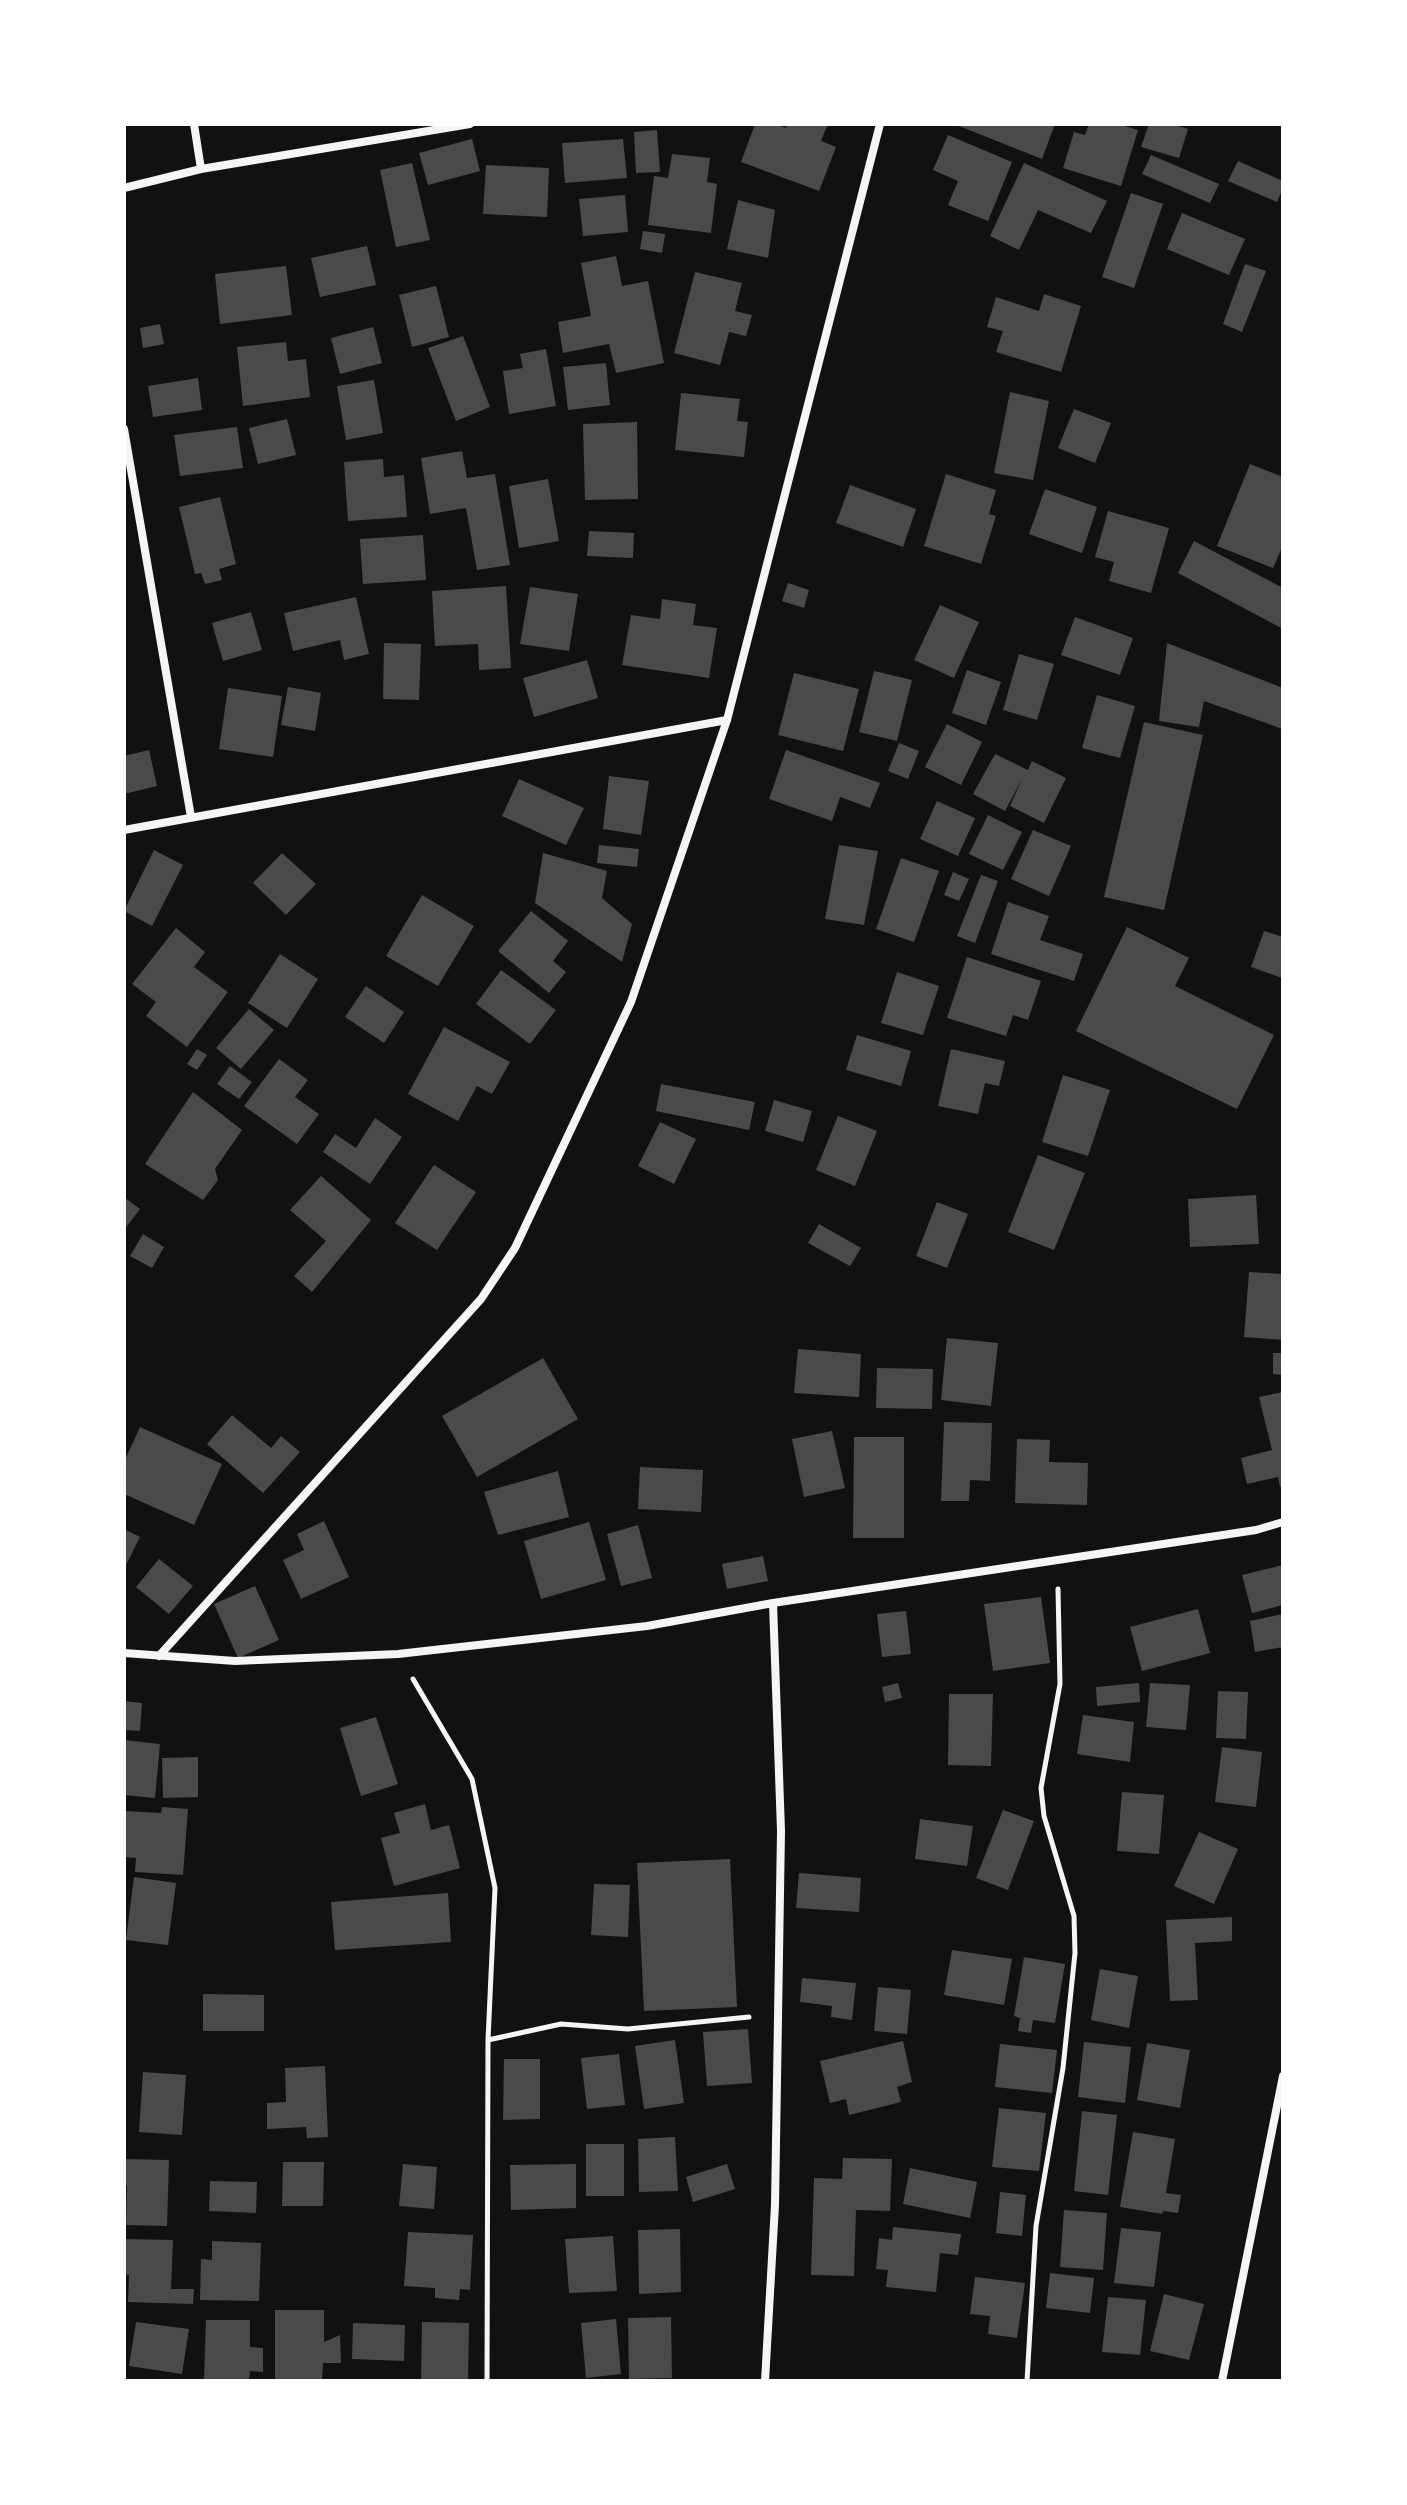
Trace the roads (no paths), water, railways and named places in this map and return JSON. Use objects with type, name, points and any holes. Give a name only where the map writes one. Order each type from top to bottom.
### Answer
[{"type":"street","points":[[194,124],[201,169]]},
{"type":"street","points":[[124,188],[201,169],[470,124]]},
{"type":"street","points":[[159,1656],[481,1299],[515,1248],[631,1002],[727,720],[880,124]]},
{"type":"street","points":[[124,429],[191,817]]},
{"type":"street","points":[[124,830],[727,720]]},
{"type":"street","points":[[124,1653],[235,1661],[398,1654],[647,1626],[773,1603],[1256,1530],[1283,1522]]},
{"type":"street","points":[[765,2381],[775,2205],[781,1831],[773,1603]]},
{"type":"street","points":[[1222,2381],[1283,2076]]}]
